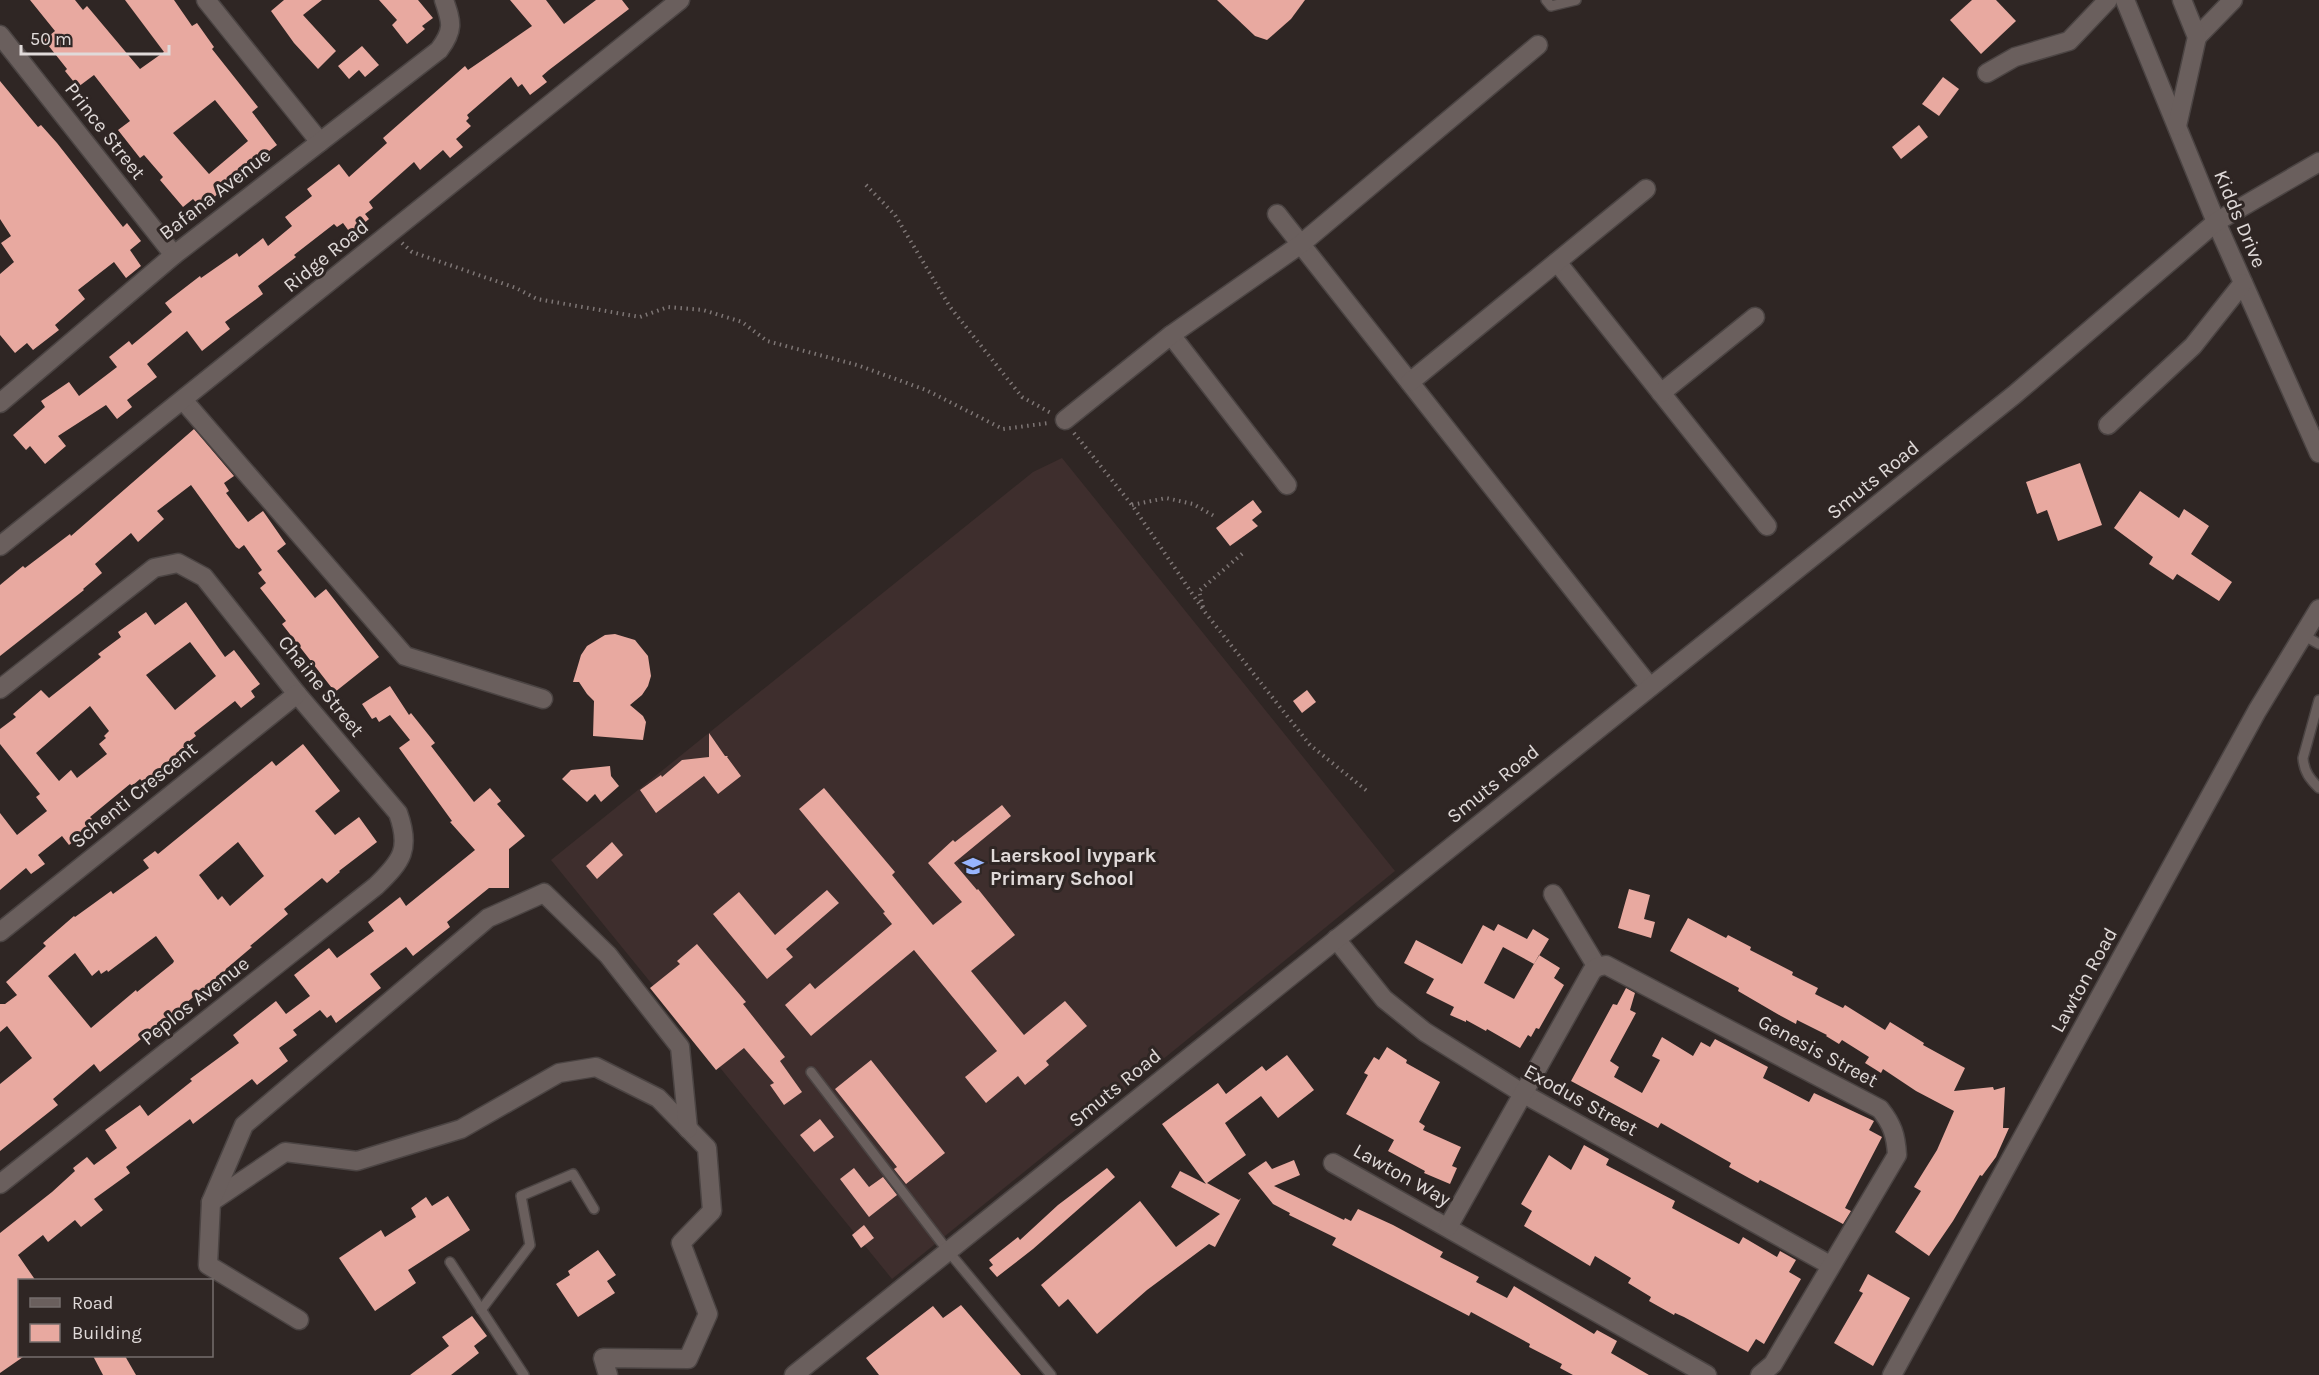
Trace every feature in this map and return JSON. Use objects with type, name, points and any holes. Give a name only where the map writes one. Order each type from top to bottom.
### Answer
[{"type":"street","points":[[206,0],[320,141]]},
{"type":"street","name":"Bafana Avenue","points":[[0,403],[174,255],[439,50],[450,36],[451,21],[444,0]]},
{"type":"street","name":"Ridge Road","points":[[0,546],[681,0]]},
{"type":"street","points":[[1987,73],[2015,57],[2069,40],[2108,0]]},
{"type":"street","name":"Kidds Drive","points":[[2125,0],[2216,222],[2319,453]]},
{"type":"street","points":[[2182,0],[2197,37]]},
{"type":"street","points":[[2177,126],[2197,37],[2233,0]]},
{"type":"street","name":"Prince Street","points":[[0,35],[174,255]]},
{"type":"street","points":[[1065,420],[1171,335],[1301,244],[1538,45]]},
{"type":"street","name":"Smuts Road","points":[[794,1375],[2014,395],[2216,222],[2319,162]]},
{"type":"street","points":[[1410,382],[1646,189]]},
{"type":"street","points":[[1277,214],[1650,687]]},
{"type":"street","points":[[1557,262],[1767,526]]},
{"type":"street","points":[[2108,425],[2193,346],[2244,283]]},
{"type":"street","points":[[1661,393],[1755,317]]},
{"type":"street","points":[[1171,335],[1287,485]]},
{"type":"street","points":[[183,400],[405,656],[543,699]]},
{"type":"street","name":"Chaine Street","points":[[0,689],[154,568],[178,563],[189,567],[204,577],[297,694],[398,813],[404,829],[405,843]]},
{"type":"street","name":"Lawton Road","points":[[1892,1375],[2257,711],[2311,640],[2319,609]]},
{"type":"street","name":"Schenti Crescent","points":[[0,932],[297,694]]},
{"type":"street","name":"Peplos Avenue","points":[[0,1184],[376,886],[396,866],[403,854],[405,843]]},
{"type":"street","points":[[299,1320],[208,1265],[211,1202],[244,1125],[488,918],[544,893],[608,955],[680,1047],[688,1129]]},
{"type":"street","points":[[1553,894],[1598,967],[1592,971],[1449,1227],[1707,1375]]},
{"type":"street","name":"Exodus Street","points":[[1336,939],[1384,999],[1425,1032],[1524,1094],[1830,1264]]},
{"type":"street","name":"Genesis Street","points":[[1598,967],[1606,965],[1869,1103],[1880,1109],[1890,1121],[1896,1141],[1897,1155],[1830,1264],[1773,1364],[1760,1375]]},
{"type":"street","points":[[211,1202],[285,1152],[357,1161],[461,1129],[559,1073],[596,1067],[658,1098],[707,1148],[712,1211],[681,1243],[708,1314],[688,1359],[603,1358],[608,1375]]},
{"type":"street","name":"Lawton Way","points":[[1333,1163],[1449,1227]]},
{"type":"lane","points":[[1546,0],[1551,6],[1575,0]]},
{"type":"lane","points":[[2319,700],[2303,758],[2308,776],[2319,788]]},
{"type":"lane","points":[[811,1072],[948,1251],[1051,1375]]},
{"type":"lane","points":[[481,1310],[530,1245],[521,1196],[573,1174],[594,1209]]},
{"type":"lane","points":[[450,1262],[524,1375]]},
{"type":"path","points":[[866,185],[895,216],[950,307],[1022,397],[1065,420],[1132,505],[1204,611],[1310,745],[1366,791]]},
{"type":"path","points":[[391,233],[412,252],[516,288],[537,299],[640,318],[668,307],[703,310],[742,321],[767,341],[857,365],[916,387],[1003,429],[1065,420]]},
{"type":"path","points":[[1132,505],[1166,498],[1193,504],[1216,517]]},
{"type":"path","points":[[1204,611],[1199,591],[1243,553]]},
{"type":"shaded area","name":"Laerskool Ivypark Primary School","points":[[1062,458],[1395,871],[892,1279],[551,860],[1033,472]]},
{"type":"building","points":[[30,0],[75,0],[83,10],[87,6],[140,69],[164,52],[125,0],[174,0],[192,26],[197,23],[214,47],[212,49],[258,107],[252,112],[277,145],[234,178],[202,209],[193,199],[183,207],[160,180],[163,177],[144,155],[140,158],[118,130],[130,121],[94,75],[78,87],[65,71],[67,69],[44,40],[55,31]],"holes":[[[215,100],[248,141],[209,174],[173,133]]]},
{"type":"building","points":[[284,0],[322,0],[303,15],[336,51],[318,69],[294,43],[271,11]]},
{"type":"building","points":[[379,0],[418,0],[433,18],[422,26],[425,29],[407,44],[392,25],[397,20]]},
{"type":"building","points":[[510,0],[546,0],[564,24],[596,0],[622,0],[629,9],[542,76],[547,82],[530,95],[522,84],[518,87],[511,77],[467,115],[469,118],[466,121],[471,126],[456,139],[463,147],[450,158],[443,150],[420,170],[414,162],[369,202],[373,208],[365,214],[369,219],[351,234],[343,223],[337,227],[334,224],[294,255],[296,257],[258,286],[263,294],[225,322],[230,329],[202,351],[187,331],[147,364],[157,377],[127,400],[132,407],[117,419],[106,405],[58,436],[66,446],[45,464],[30,446],[26,450],[13,435],[45,407],[41,401],[69,382],[79,396],[117,367],[109,357],[129,341],[132,345],[172,312],[165,303],[200,276],[201,278],[237,253],[239,257],[263,238],[268,246],[292,226],[285,217],[312,196],[307,189],[339,164],[349,177],[387,143],[383,138],[465,66],[468,70],[532,26]]},
{"type":"building","points":[[1217,0],[1305,0],[1291,19],[1267,40],[1255,36]]},
{"type":"building","points":[[1972,0],[1996,0],[2016,21],[1981,54],[1950,20]]},
{"type":"building","points":[[362,46],[379,65],[365,77],[359,70],[349,79],[338,66]]},
{"type":"building","points":[[1943,77],[1959,89],[1939,116],[1922,104]]},
{"type":"building","points":[[0,81],[38,127],[41,125],[57,143],[123,227],[127,223],[141,241],[130,250],[141,266],[126,278],[114,262],[78,290],[85,299],[55,325],[59,330],[33,350],[27,343],[15,353],[0,335],[0,274],[14,262],[1,243],[11,236],[0,219]]},
{"type":"building","points":[[1919,125],[1928,137],[1901,159],[1892,147]]},
{"type":"building","points":[[194,429],[234,476],[224,483],[229,491],[226,493],[248,522],[263,511],[286,544],[277,551],[315,598],[326,589],[379,657],[335,692],[282,624],[286,621],[260,588],[266,583],[258,573],[262,570],[244,545],[239,549],[236,547],[191,485],[157,511],[164,519],[138,542],[131,533],[95,564],[102,573],[84,590],[0,656],[0,585],[23,566],[25,568],[70,534],[71,536]]},
{"type":"building","points":[[2080,463],[2102,525],[2058,541],[2047,510],[2037,514],[2026,482]]},
{"type":"building","points":[[2140,491],[2179,518],[2184,509],[2209,526],[2191,554],[2232,582],[2219,601],[2177,574],[2173,580],[2149,564],[2153,557],[2114,528]]},
{"type":"building","points":[[1253,500],[1262,512],[1252,520],[1258,526],[1230,546],[1216,528]]},
{"type":"building","points":[[186,602],[225,657],[234,650],[260,684],[251,691],[255,697],[241,708],[235,701],[194,733],[196,736],[183,746],[187,751],[173,763],[171,759],[144,783],[140,779],[132,786],[130,784],[90,817],[92,819],[85,824],[89,829],[69,845],[62,836],[38,855],[45,864],[31,874],[26,868],[0,890],[0,813],[17,835],[47,811],[36,797],[40,794],[0,744],[0,729],[16,717],[13,714],[41,690],[49,698],[101,657],[98,654],[121,637],[118,632],[146,612],[155,625]],"holes":[[[190,642],[216,676],[175,710],[146,675]],[[90,706],[109,731],[104,736],[106,738],[99,744],[107,754],[77,778],[71,770],[59,781],[36,753]]]},
{"type":"building","points":[[615,634],[635,640],[648,656],[651,676],[648,686],[642,695],[630,705],[643,716],[646,722],[643,740],[593,736],[594,701],[579,682],[573,682],[581,655],[587,646],[605,635]]},
{"type":"building","points":[[390,686],[409,715],[411,713],[435,743],[431,746],[474,802],[490,788],[501,801],[497,804],[525,836],[509,849],[509,888],[489,888],[447,922],[450,927],[413,956],[406,947],[370,974],[381,988],[336,1023],[331,1015],[327,1018],[320,1010],[293,1030],[297,1035],[279,1048],[288,1061],[257,1085],[252,1079],[193,1124],[190,1119],[126,1167],[130,1173],[94,1199],[103,1210],[81,1227],[75,1220],[48,1242],[43,1235],[18,1255],[35,1279],[18,1279],[18,1357],[23,1357],[0,1373],[0,1233],[52,1192],[75,1171],[73,1168],[87,1157],[94,1165],[117,1148],[105,1130],[140,1105],[148,1116],[192,1081],[190,1079],[239,1043],[233,1035],[276,1001],[286,1014],[310,996],[294,975],[329,948],[337,958],[374,931],[368,922],[400,897],[406,906],[475,850],[450,822],[452,821],[399,748],[410,740],[390,715],[379,722],[376,717],[372,719],[362,704]]},
{"type":"building","points":[[1307,690],[1316,702],[1302,713],[1293,701]]},
{"type":"building","points":[[709,733],[741,776],[718,794],[704,776],[656,813],[640,790],[661,775],[662,777],[682,760],[709,757]]},
{"type":"building","points":[[303,744],[340,791],[315,811],[335,835],[359,817],[377,842],[327,883],[322,878],[284,909],[288,914],[250,946],[252,947],[227,970],[100,1072],[94,1064],[53,1099],[58,1105],[0,1151],[0,1084],[32,1058],[7,1026],[0,1032],[0,1004],[5,1004],[17,995],[6,982],[46,946],[43,943],[74,916],[111,891],[113,894],[149,868],[143,860],[155,851],[158,854],[272,761],[276,766]],"holes":[[[238,842],[264,876],[230,906],[222,896],[218,900],[199,875]],[[156,936],[174,961],[173,963],[137,992],[136,990],[91,1028],[48,976],[75,953],[92,976],[99,970],[101,974],[107,970],[108,972]]]},
{"type":"building","points":[[610,766],[611,776],[619,786],[601,802],[595,794],[587,802],[562,779],[571,770]]},
{"type":"building","points":[[824,788],[895,872],[892,875],[933,925],[962,902],[928,863],[953,840],[955,842],[1002,805],[1011,816],[954,863],[1015,935],[971,971],[1024,1035],[1065,1001],[1087,1026],[1046,1061],[1049,1065],[1025,1085],[1018,1076],[986,1103],[965,1077],[997,1051],[914,950],[811,1036],[785,1005],[810,983],[815,989],[892,924],[883,913],[885,912],[799,809]]},
{"type":"building","points":[[612,842],[623,855],[597,879],[586,866]]},
{"type":"building","points":[[1629,889],[1650,895],[1644,919],[1655,922],[1651,938],[1618,928]]},
{"type":"building","points":[[827,890],[839,903],[786,949],[793,957],[767,979],[713,914],[739,892],[775,935]]},
{"type":"building","points":[[1688,918],[1726,938],[1728,935],[1751,947],[1750,950],[1793,972],[1792,975],[1818,988],[1815,994],[1843,1008],[1845,1005],[1885,1030],[1890,1022],[1924,1043],[1923,1045],[1965,1068],[1954,1091],[1993,1087],[1994,1090],[2005,1087],[2003,1128],[2009,1128],[1996,1157],[1982,1176],[1980,1175],[1929,1256],[1895,1232],[1921,1191],[1914,1187],[1937,1150],[1954,1111],[1916,1091],[1883,1069],[1881,1073],[1865,1063],[1869,1057],[1842,1040],[1839,1044],[1827,1035],[1797,1020],[1796,1024],[1738,991],[1739,988],[1670,951]]},
{"type":"building","points":[[1498,924],[1527,939],[1533,929],[1549,939],[1539,955],[1560,968],[1554,978],[1564,985],[1539,1029],[1536,1028],[1531,1037],[1528,1035],[1520,1048],[1487,1029],[1486,1031],[1466,1020],[1466,1022],[1450,1015],[1454,1007],[1426,993],[1434,979],[1404,963],[1416,940],[1462,964],[1483,925],[1494,931]],"holes":[[[1503,947],[1534,964],[1514,999],[1484,983]]]},
{"type":"building","points":[[697,944],[746,1002],[743,1004],[785,1057],[780,1061],[802,1092],[784,1105],[770,1085],[774,1083],[744,1048],[716,1070],[650,988],[680,964],[677,961]]},
{"type":"building","points":[[1626,988],[1635,993],[1630,1010],[1636,1013],[1610,1061],[1619,1067],[1614,1077],[1642,1093],[1660,1060],[1652,1056],[1662,1037],[1693,1056],[1701,1042],[1710,1047],[1715,1039],[1768,1067],[1763,1078],[1809,1102],[1814,1093],[1874,1121],[1869,1130],[1882,1137],[1845,1208],[1851,1211],[1843,1224],[1760,1180],[1758,1183],[1729,1167],[1731,1163],[1661,1123],[1658,1128],[1571,1081],[1613,1004],[1617,1005]]},
{"type":"building","points":[[1387,1047],[1407,1060],[1406,1063],[1440,1082],[1419,1122],[1425,1126],[1423,1130],[1461,1147],[1452,1166],[1457,1168],[1450,1184],[1424,1173],[1425,1171],[1388,1151],[1394,1140],[1346,1114],[1368,1075],[1364,1073],[1374,1057],[1379,1060]]},
{"type":"building","points":[[1287,1055],[1314,1090],[1278,1118],[1261,1096],[1225,1123],[1246,1155],[1207,1183],[1239,1200],[1241,1198],[1215,1247],[1209,1244],[1147,1290],[1097,1334],[1068,1299],[1059,1307],[1041,1285],[1140,1201],[1176,1247],[1220,1214],[1171,1187],[1180,1171],[1206,1184],[1162,1124],[1218,1083],[1226,1094],[1262,1066],[1266,1071]]},
{"type":"building","points":[[871,1060],[945,1153],[906,1184],[894,1169],[897,1167],[835,1089]]},
{"type":"building","points":[[820,1119],[834,1137],[814,1152],[800,1135]]},
{"type":"building","points":[[1584,1145],[1609,1159],[1606,1165],[1675,1201],[1672,1208],[1739,1244],[1743,1237],[1777,1257],[1780,1251],[1796,1260],[1789,1272],[1801,1279],[1764,1344],[1756,1339],[1748,1352],[1684,1317],[1675,1313],[1674,1315],[1649,1301],[1651,1297],[1628,1283],[1631,1278],[1595,1256],[1590,1266],[1524,1226],[1532,1211],[1521,1204],[1549,1155],[1571,1170]]},
{"type":"building","points":[[1294,1160],[1300,1175],[1274,1186],[1344,1220],[1345,1218],[1351,1221],[1358,1209],[1393,1225],[1443,1252],[1440,1257],[1479,1277],[1476,1282],[1507,1298],[1514,1286],[1594,1334],[1597,1330],[1617,1341],[1611,1353],[1649,1375],[1573,1375],[1560,1368],[1562,1364],[1529,1347],[1530,1344],[1471,1312],[1469,1316],[1332,1245],[1336,1238],[1289,1215],[1290,1213],[1273,1204],[1248,1173],[1266,1161],[1272,1169]]},
{"type":"building","points":[[854,1168],[869,1187],[883,1177],[897,1195],[869,1217],[840,1179]]},
{"type":"building","points":[[1107,1168],[1115,1177],[1033,1249],[997,1277],[989,1268],[993,1265],[989,1260],[1018,1237],[1020,1240],[1058,1205]]},
{"type":"building","points":[[448,1196],[470,1230],[408,1270],[416,1283],[375,1311],[339,1258],[381,1230],[385,1237],[416,1217],[411,1208],[426,1197],[432,1206]]},
{"type":"building","points":[[864,1225],[874,1238],[861,1248],[852,1235]]},
{"type":"building","points":[[598,1250],[616,1275],[607,1281],[615,1293],[578,1317],[556,1284],[570,1275],[568,1271]]},
{"type":"building","points":[[1868,1274],[1910,1298],[1873,1366],[1834,1343],[1863,1293],[1859,1291]]},
{"type":"building","points":[[961,1305],[1021,1375],[879,1375],[866,1358],[933,1306],[943,1318]]},
{"type":"building","points":[[472,1316],[487,1336],[474,1346],[479,1353],[451,1375],[410,1375],[449,1346],[442,1337]]},
{"type":"building","points":[[94,1357],[126,1357],[136,1375],[103,1375]]},
{"type":"place","name":"Laerskool Ivypark Primary School","points":[[973,866]]}]
